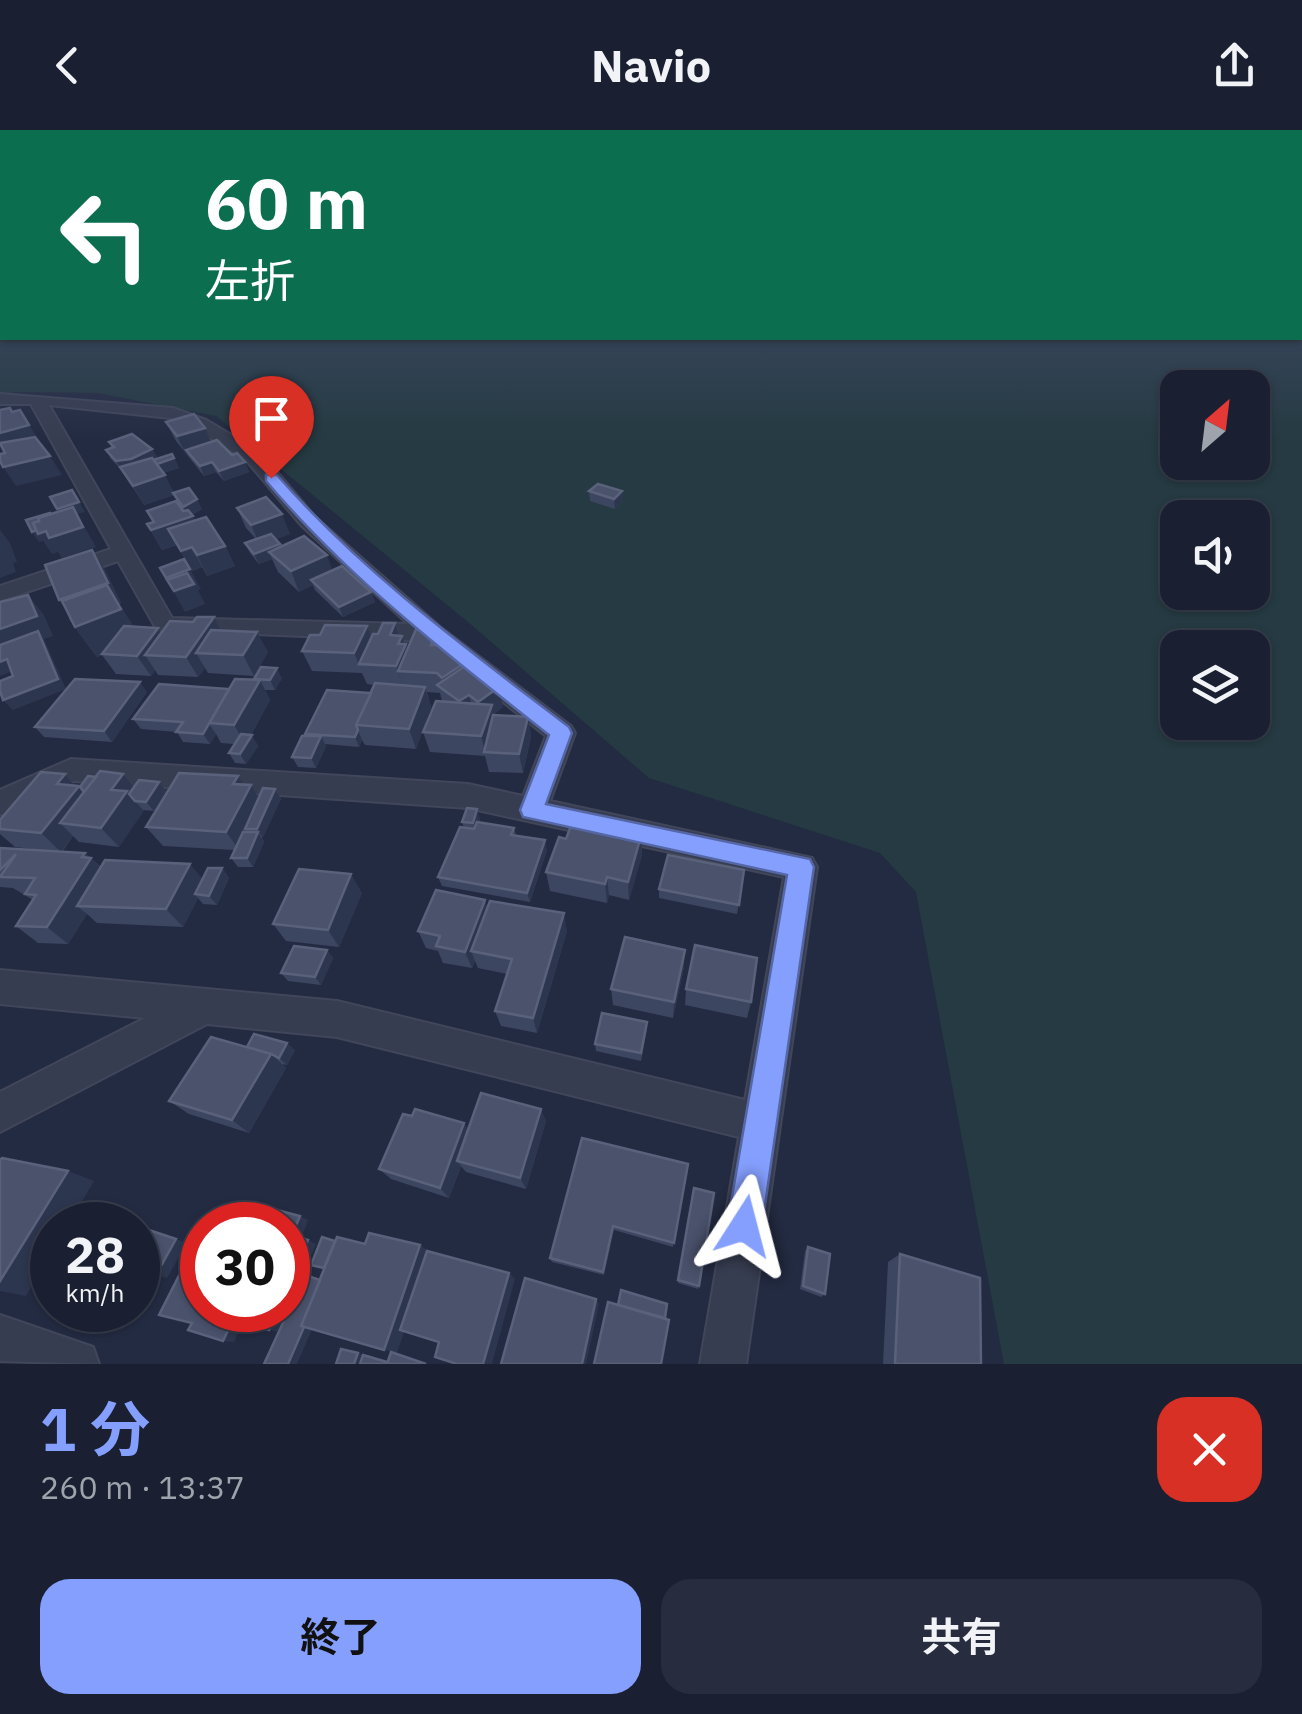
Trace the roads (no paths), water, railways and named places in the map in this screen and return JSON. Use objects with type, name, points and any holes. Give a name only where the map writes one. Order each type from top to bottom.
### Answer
[{"type":"street","points":[[0,400],[36,399],[173,412],[253,456],[308,521],[432,632],[561,733],[532,810]]},
{"type":"street","points":[[36,399],[165,625],[432,632]]},
{"type":"street","points":[[0,594],[126,552]]},
{"type":"street","points":[[0,802],[72,770],[468,796],[801,867],[723,1364]]},
{"type":"street","points":[[0,987],[336,1020],[760,1123]]},
{"type":"street","points":[[0,1113],[208,1005]]},
{"type":"street","points":[[0,1338],[76,1364]]}]
